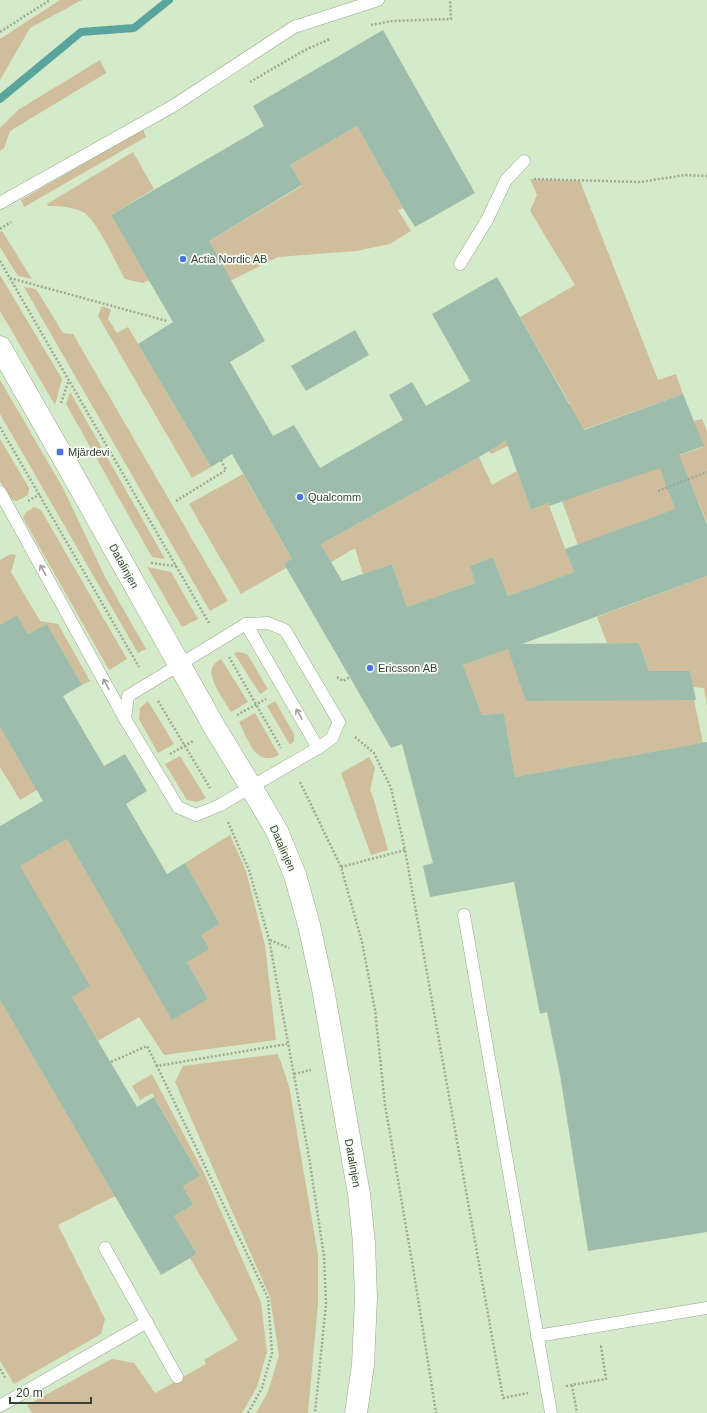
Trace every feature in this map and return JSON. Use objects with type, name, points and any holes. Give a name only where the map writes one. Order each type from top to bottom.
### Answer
[{"type":"street","name":"Datalinjen","points":[[0,347],[215,728],[280,838],[295,875],[309,925],[323,989],[359,1194],[364,1243],[366,1298],[363,1365],[356,1413]]},
{"type":"lane","points":[[0,204],[173,106],[294,26],[378,0]]},
{"type":"lane","points":[[460,264],[487,220],[506,180],[524,161]]},
{"type":"lane","points":[[0,492],[125,719],[178,807],[196,815],[220,805],[318,748],[332,738],[338,722],[285,630],[268,623],[246,624],[128,696],[125,719]]},
{"type":"lane","points":[[246,624],[318,748]]},
{"type":"lane","points":[[464,915],[551,1413]]},
{"type":"lane","points":[[105,1248],[177,1377]]},
{"type":"lane","points":[[537,1336],[707,1308]]},
{"type":"lane","points":[[0,1406],[147,1322]]},
{"type":"path","points":[[0,32],[50,0]]},
{"type":"path","points":[[370,26],[392,21],[451,19],[450,0]]},
{"type":"path","points":[[243,86],[306,50],[334,36]]},
{"type":"path","points":[[506,180],[640,182],[685,175],[707,176]]},
{"type":"path","points":[[0,229],[16,219]]},
{"type":"path","points":[[10,278],[167,321]]},
{"type":"path","points":[[60,407],[69,380]]},
{"type":"path","points":[[0,427],[148,684],[220,805],[249,870],[269,940],[309,1158],[324,1256],[326,1304],[315,1413]]},
{"type":"path","points":[[176,501],[226,470],[221,460]]},
{"type":"path","points":[[658,491],[707,472]]},
{"type":"path","points":[[148,562],[177,566]]},
{"type":"path","points":[[310,674],[323,667],[343,681],[350,677]]},
{"type":"path","points":[[152,764],[284,689]]},
{"type":"path","points":[[341,867],[405,850]]},
{"type":"path","points":[[269,940],[289,949]]},
{"type":"path","points":[[157,1066],[288,1044]]},
{"type":"path","points":[[111,1062],[146,1046],[268,1298],[272,1353],[262,1388],[248,1413]]},
{"type":"path","points":[[294,1074],[316,1069]]},
{"type":"path","points":[[572,1385],[577,1413]]},
{"type":"shaded area","points":[[0,0],[707,0],[707,1413],[0,1413]]},
{"type":"shaded area","points":[[60,0],[82,0],[30,28],[0,80],[0,39]]},
{"type":"shaded area","points":[[100,60],[106,73],[10,131],[4,148],[0,151],[0,128],[18,110]]},
{"type":"shaded area","points":[[357,126],[403,208],[398,210],[411,231],[390,244],[356,251],[278,257],[230,281],[209,241],[302,186],[290,165]]},
{"type":"shaded area","points":[[143,129],[146,137],[24,207],[21,200]]},
{"type":"shaded area","points":[[133,152],[154,189],[111,215],[149,280],[143,283],[125,279],[103,236],[87,215],[79,210],[48,206],[47,204]]},
{"type":"shaded area","points":[[530,179],[580,181],[658,380],[676,374],[683,394],[537,446],[531,435],[491,454],[489,451],[570,404],[520,317],[575,285],[530,211],[537,195]]},
{"type":"shaded area","points":[[2,231],[32,279],[18,276],[0,247],[0,232]]},
{"type":"shaded area","points":[[0,275],[62,379],[55,405],[0,311]]},
{"type":"shaded area","points":[[24,287],[36,289],[63,333],[73,334],[228,601],[210,611]]},
{"type":"shaded area","points":[[102,306],[111,310],[108,319],[117,333],[128,327],[211,467],[192,478],[98,316]]},
{"type":"shaded area","points":[[0,380],[63,488],[105,577],[146,649],[138,653],[0,414]]},
{"type":"shaded area","points":[[70,392],[165,559],[152,557],[66,404]]},
{"type":"shaded area","points":[[702,419],[707,431],[707,522],[691,485],[669,493],[675,509],[578,545],[561,498],[594,491],[635,476],[634,471],[703,447],[694,421]]},
{"type":"shaded area","points":[[0,439],[29,488],[28,495],[17,501],[11,500],[0,481]]},
{"type":"shaded area","points":[[479,457],[492,485],[517,471],[531,510],[548,503],[574,572],[508,596],[493,557],[470,566],[475,583],[407,607],[392,564],[363,574],[355,548],[331,562],[321,544]]},
{"type":"shaded area","points":[[243,474],[292,559],[286,568],[241,594],[189,504]]},
{"type":"shaded area","points":[[34,507],[41,510],[127,659],[109,670],[23,518],[25,513]]},
{"type":"shaded area","points":[[11,554],[16,555],[11,572],[40,621],[58,624],[90,681],[82,685],[47,624],[28,634],[17,615],[0,625],[0,560]]},
{"type":"shaded area","points":[[147,567],[171,572],[198,619],[182,627]]},
{"type":"shaded area","points":[[707,576],[707,706],[704,688],[693,687],[690,671],[649,671],[639,643],[607,643],[597,617]]},
{"type":"shaded area","points":[[508,649],[694,700],[703,743],[515,777],[504,713],[482,715],[463,665]]},
{"type":"shaded area","points":[[239,652],[247,654],[268,689],[260,694],[234,653]]},
{"type":"shaded area","points":[[221,659],[248,702],[231,712],[218,690],[211,673],[213,667]]},
{"type":"shaded area","points":[[148,701],[174,744],[158,753],[139,719],[140,708]]},
{"type":"shaded area","points":[[275,701],[294,734],[294,741],[290,745],[267,706]]},
{"type":"shaded area","points":[[255,713],[279,755],[271,758],[264,758],[253,750],[249,743],[239,722]]},
{"type":"shaded area","points":[[0,727],[37,790],[20,800],[0,767]]},
{"type":"shaded area","points":[[180,756],[206,798],[197,802],[187,800],[165,764]]},
{"type":"shaded area","points":[[369,757],[375,768],[370,790],[388,850],[371,855],[341,773]]},
{"type":"shaded area","points":[[230,835],[246,871],[265,945],[276,1040],[164,1055],[139,1017],[98,1041],[72,997],[89,986],[4,875],[67,839],[172,1019],[208,999],[187,962],[201,935],[220,924],[185,863]]},
{"type":"shaded area","points":[[0,1000],[115,1196],[58,1225],[105,1319],[101,1334],[14,1384],[0,1361]]},
{"type":"shaded area","points":[[278,1054],[289,1086],[318,1255],[318,1304],[308,1413],[256,1413],[268,1392],[279,1355],[270,1297],[175,1082],[183,1066]]},
{"type":"shaded area","points":[[152,1074],[204,1173],[261,1302],[267,1352],[257,1387],[242,1413],[32,1413],[27,1405],[112,1359],[134,1363],[155,1393],[206,1364],[204,1360],[238,1340],[190,1258],[197,1254],[174,1216],[193,1205],[183,1186],[200,1176],[152,1093],[140,1100],[132,1086]]},
{"type":"building","points":[[383,30],[475,193],[415,227],[357,126],[290,165],[302,185],[209,241],[265,341],[230,362],[273,436],[294,425],[320,468],[403,420],[389,395],[412,382],[426,406],[470,381],[432,314],[497,277],[584,430],[683,394],[704,446],[679,455],[707,524],[707,576],[522,644],[639,643],[649,671],[690,671],[696,700],[526,701],[508,649],[463,665],[482,715],[504,713],[515,777],[707,742],[707,1232],[588,1251],[560,1075],[547,1012],[540,1014],[514,882],[430,897],[423,866],[433,863],[402,744],[391,748],[284,564],[292,559],[232,454],[211,467],[138,344],[173,322],[111,215],[264,126],[253,106]],"holes":[[[506,441],[531,510],[548,503],[549,506],[660,468],[675,509],[565,549],[574,572],[508,596],[493,557],[470,566],[475,583],[407,607],[392,564],[342,581],[321,544]]]},
{"type":"building","points":[[355,330],[369,355],[306,391],[291,366]]},
{"type":"building","points":[[17,615],[28,634],[47,624],[82,685],[63,696],[104,766],[125,754],[147,791],[126,804],[167,874],[185,863],[220,924],[201,935],[209,949],[187,962],[208,999],[172,1020],[67,839],[20,866],[90,986],[72,997],[137,1107],[154,1097],[200,1176],[183,1186],[193,1205],[174,1216],[197,1254],[161,1275],[0,1000],[0,826],[43,801],[0,727],[0,625]]},
{"type":"waterway","points":[[0,99],[81,32],[134,28],[169,0]]},
{"type":"place","name":"Actia Nordic AB","points":[[183,259]]},
{"type":"place","name":"Mjärdevi","points":[[60,452]]},
{"type":"place","name":"Qualcomm","points":[[300,497]]},
{"type":"place","name":"Ericsson AB","points":[[370,668]]}]
